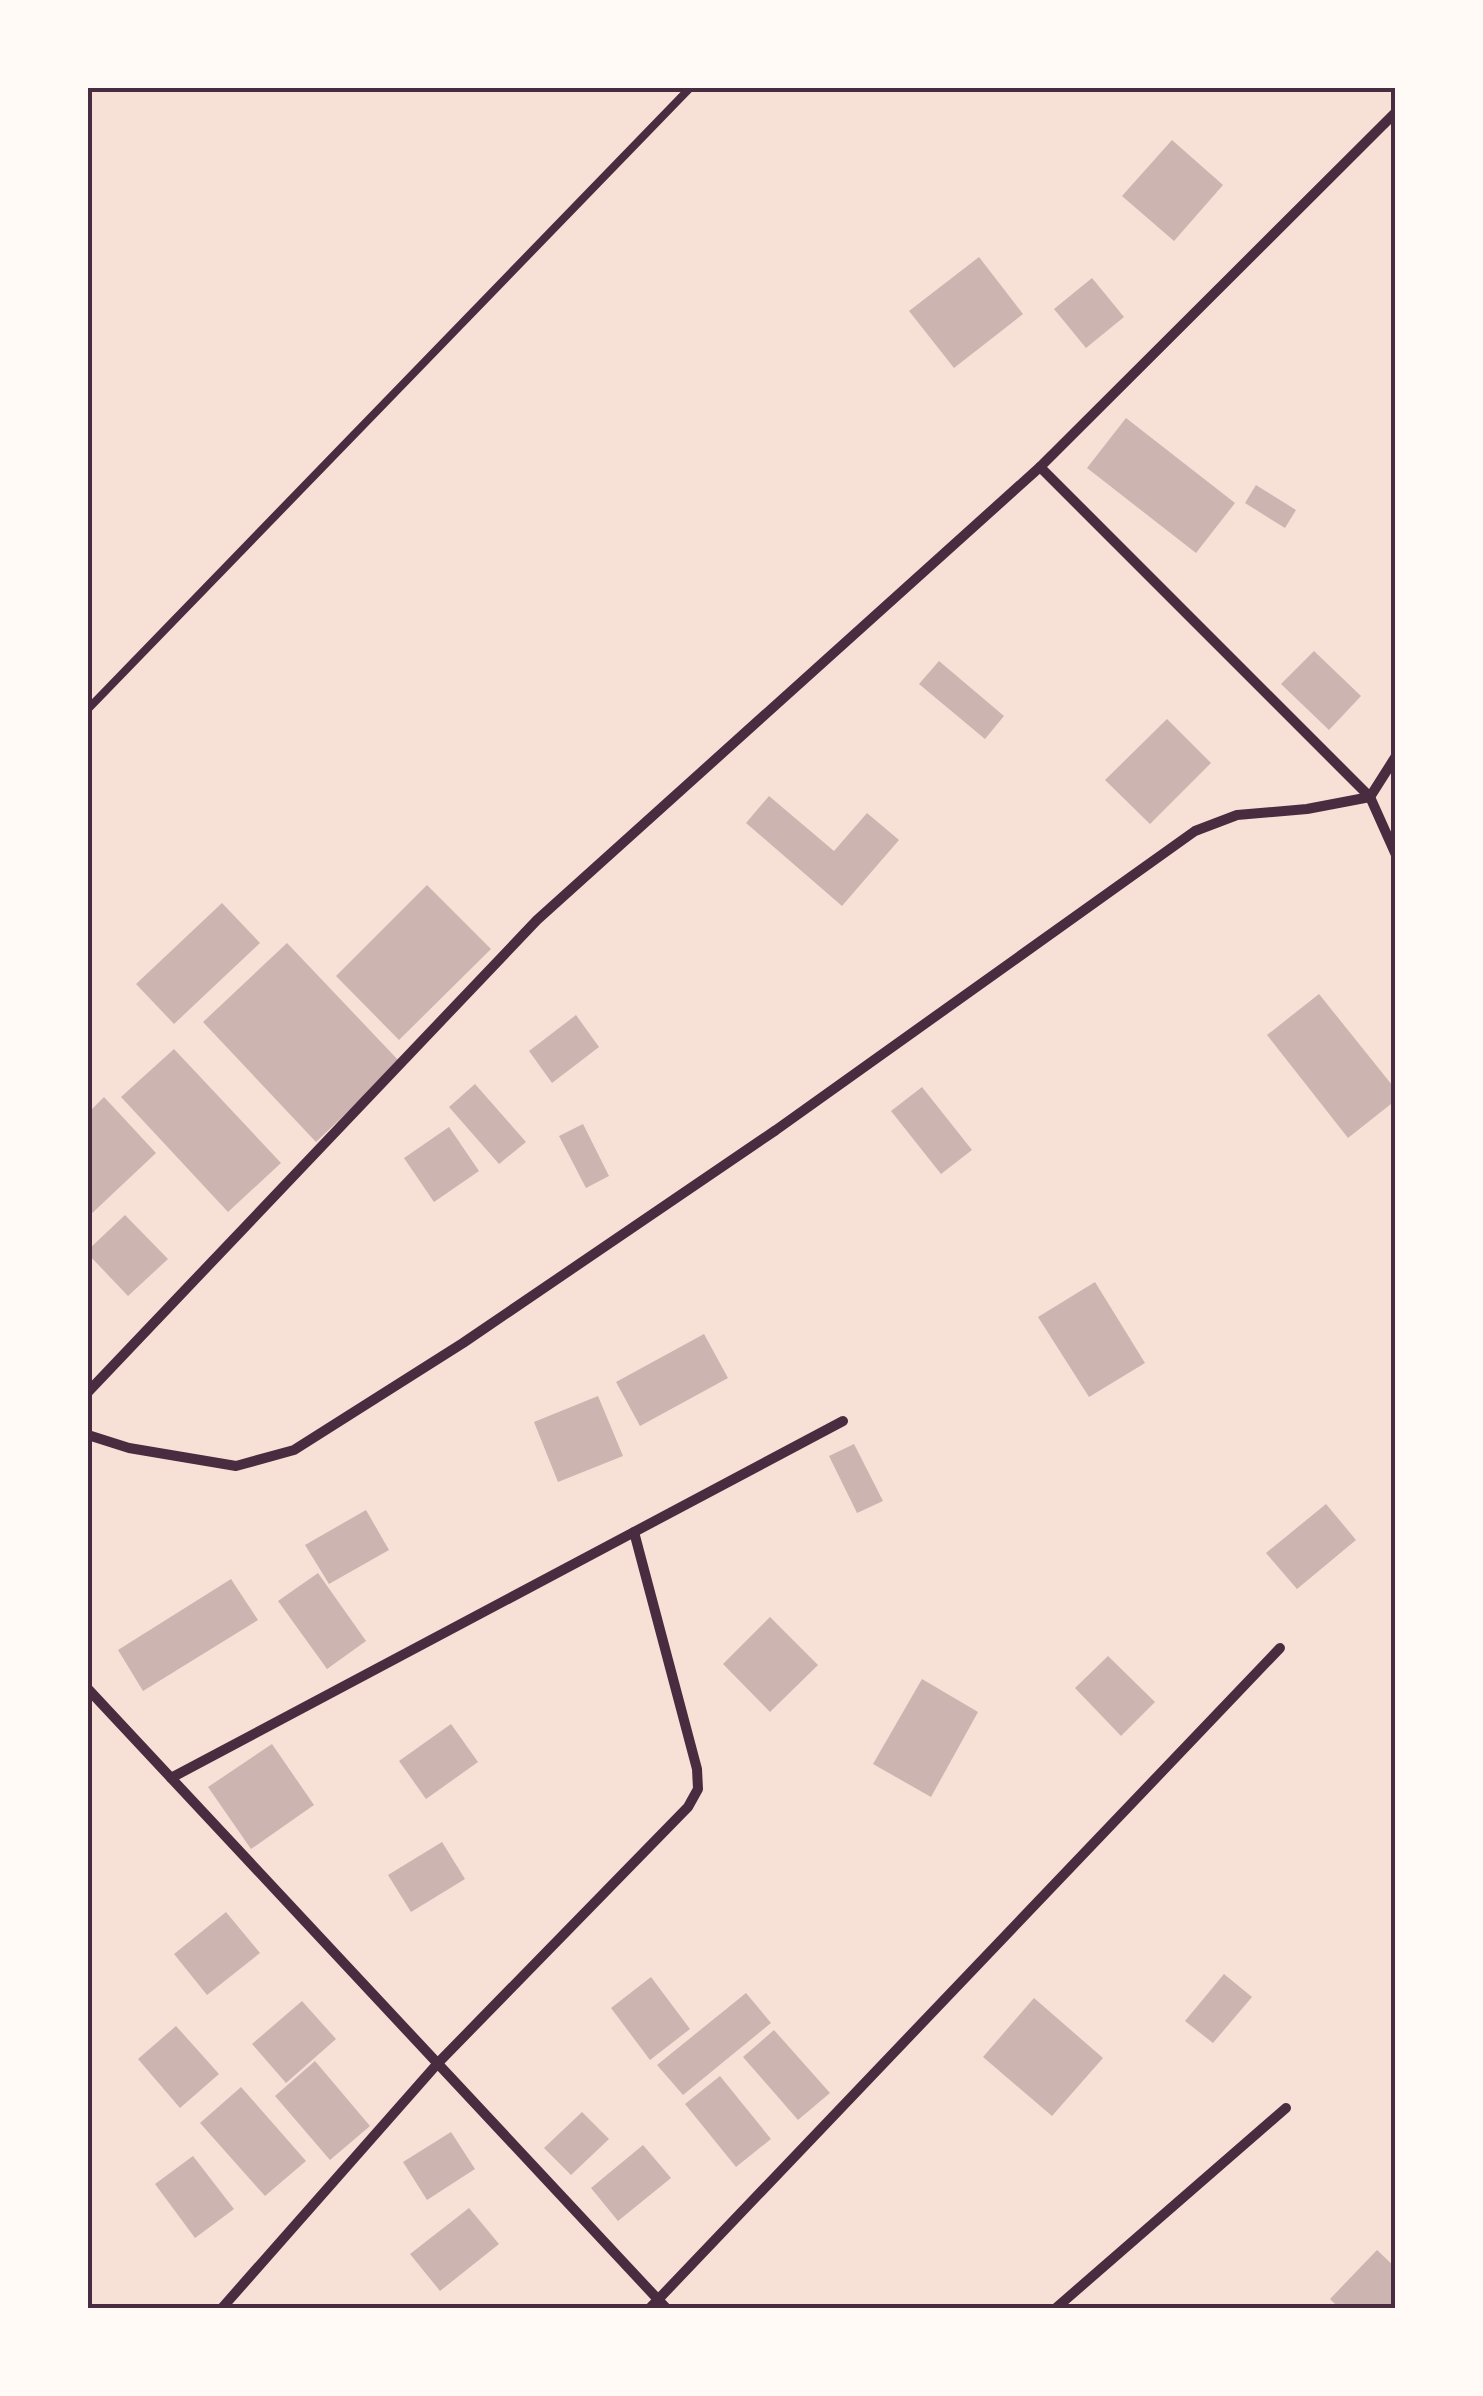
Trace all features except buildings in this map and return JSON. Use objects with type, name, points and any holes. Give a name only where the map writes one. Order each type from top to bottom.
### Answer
[{"type":"street","points":[[88,1392],[537,920],[1040,466],[1396,112]]},
{"type":"street","points":[[1040,466],[1370,797],[1396,854]]},
{"type":"street","points":[[88,1435],[128,1448],[236,1466],[294,1450],[463,1342],[776,1130],[1195,830],[1237,815],[1307,809],[1370,797],[1396,756]]},
{"type":"street","points":[[171,1778],[842,1421]]},
{"type":"street","points":[[222,2308],[438,2064],[688,1807],[698,1789],[697,1769],[634,1532]]},
{"type":"street","points":[[88,1689],[658,2306],[1280,1648]]},
{"type":"street","points":[[1056,2308],[1286,2108]]},
{"type":"lane","points":[[88,709],[690,88]]}]
